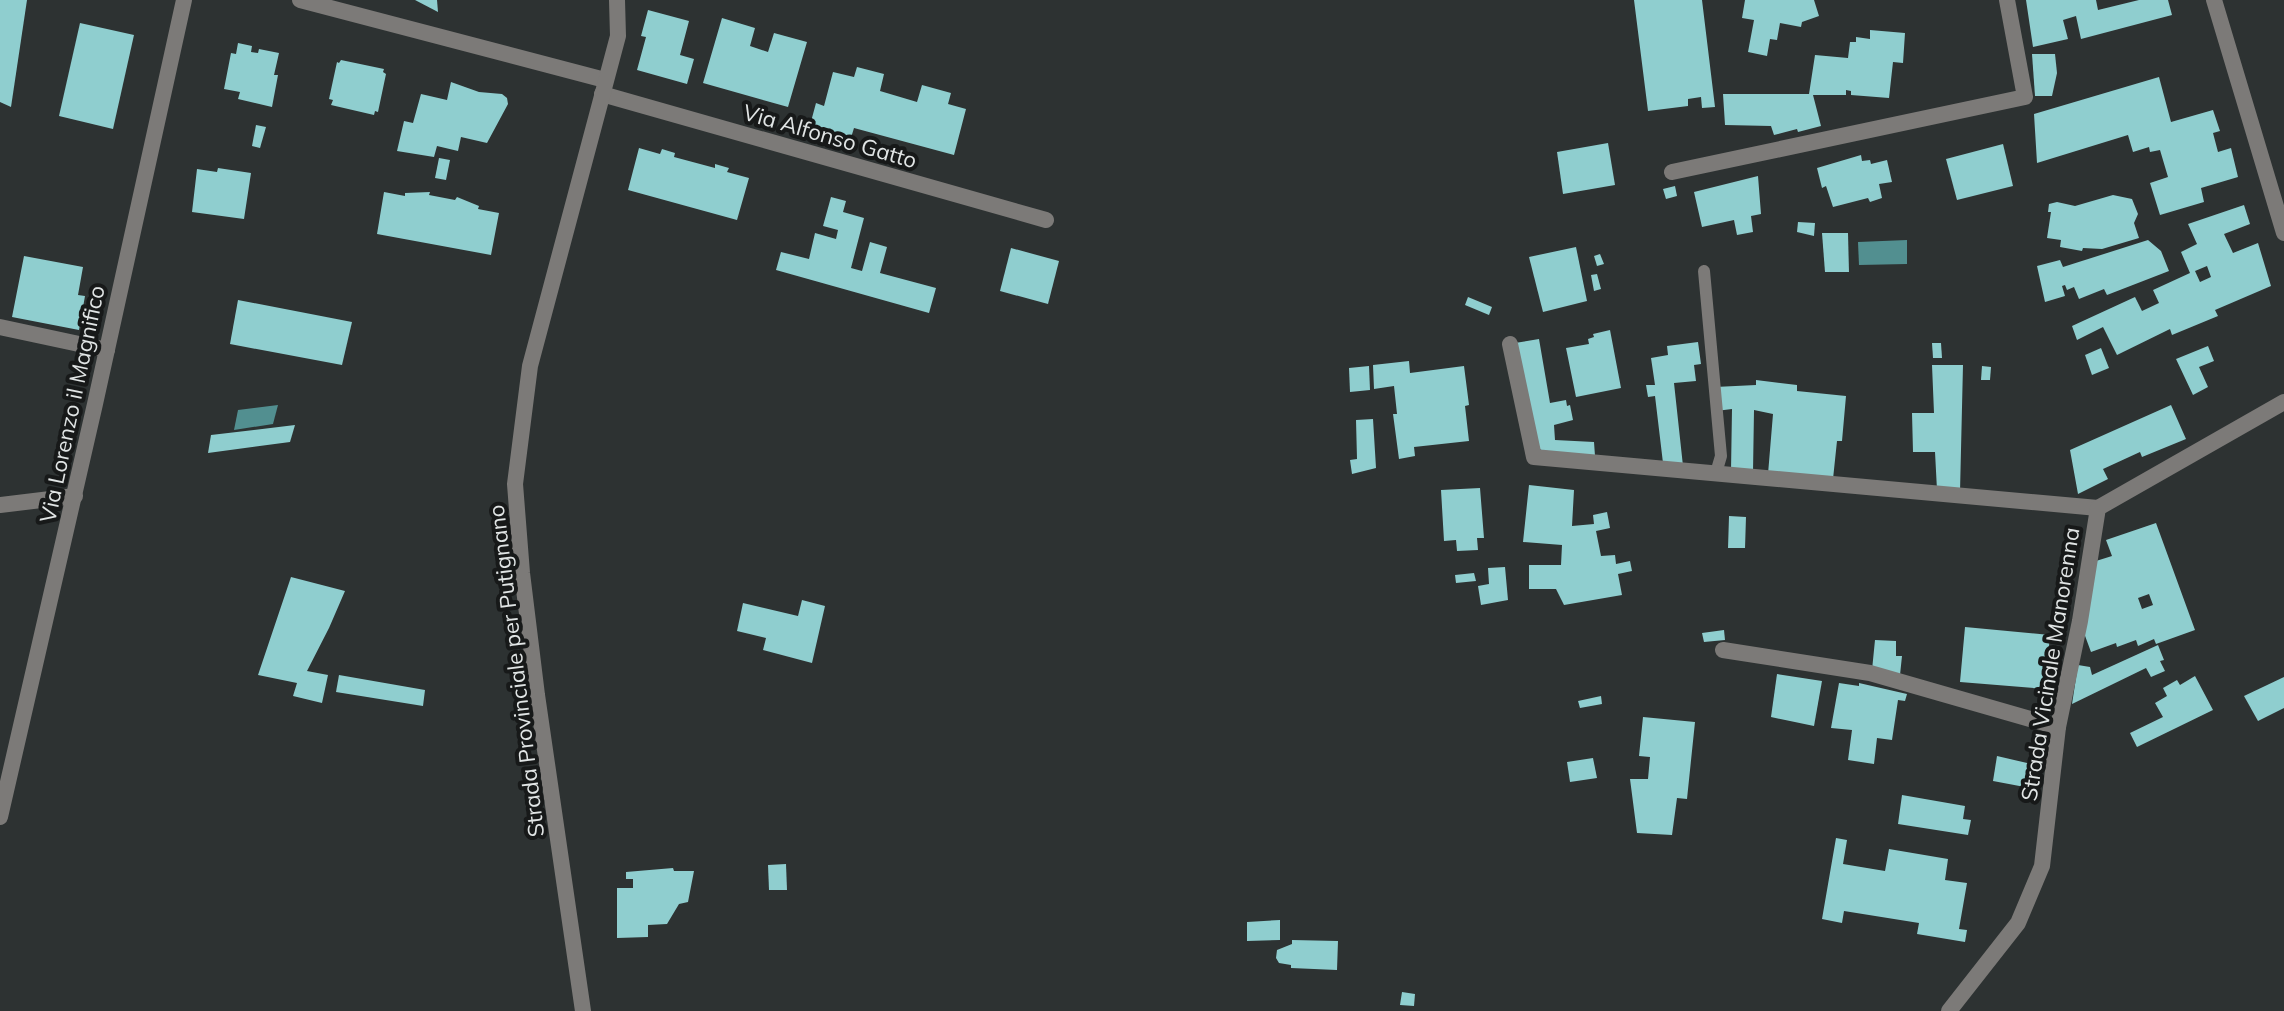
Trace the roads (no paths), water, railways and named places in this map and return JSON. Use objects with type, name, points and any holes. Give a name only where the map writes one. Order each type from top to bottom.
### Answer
[{"type":"street","name":"Via Lorenzo il Magnifico","points":[[0,817],[75,496],[184,0]]},
{"type":"street","name":"Via Alfonso Gatto","points":[[300,0],[604,87],[1046,220]]},
{"type":"street","name":"Strada Provinciale per Putignano","points":[[583,1011],[537,695],[515,484],[530,366],[618,36],[617,0]]},
{"type":"street","points":[[1672,172],[2025,97],[2007,0]]},
{"type":"street","points":[[2214,0],[2284,233]]},
{"type":"street","points":[[0,327],[107,350]]},
{"type":"street","points":[[1510,344],[1534,457],[2098,508]]},
{"type":"street","name":"Strada Vicinale Manorenna","points":[[1949,1011],[2018,923],[2042,866],[2058,727],[2080,621],[2098,508],[2284,402]]},
{"type":"street","points":[[0,505],[75,496]]},
{"type":"street","points":[[1723,650],[1870,673],[2058,727]]},
{"type":"lane","points":[[1704,271],[1721,456],[1716,473]]},
{"type":"water","points":[[1907,240],[1907,264],[1859,265],[1858,242]]},
{"type":"water","points":[[278,405],[273,424],[234,430],[238,410]]}]
